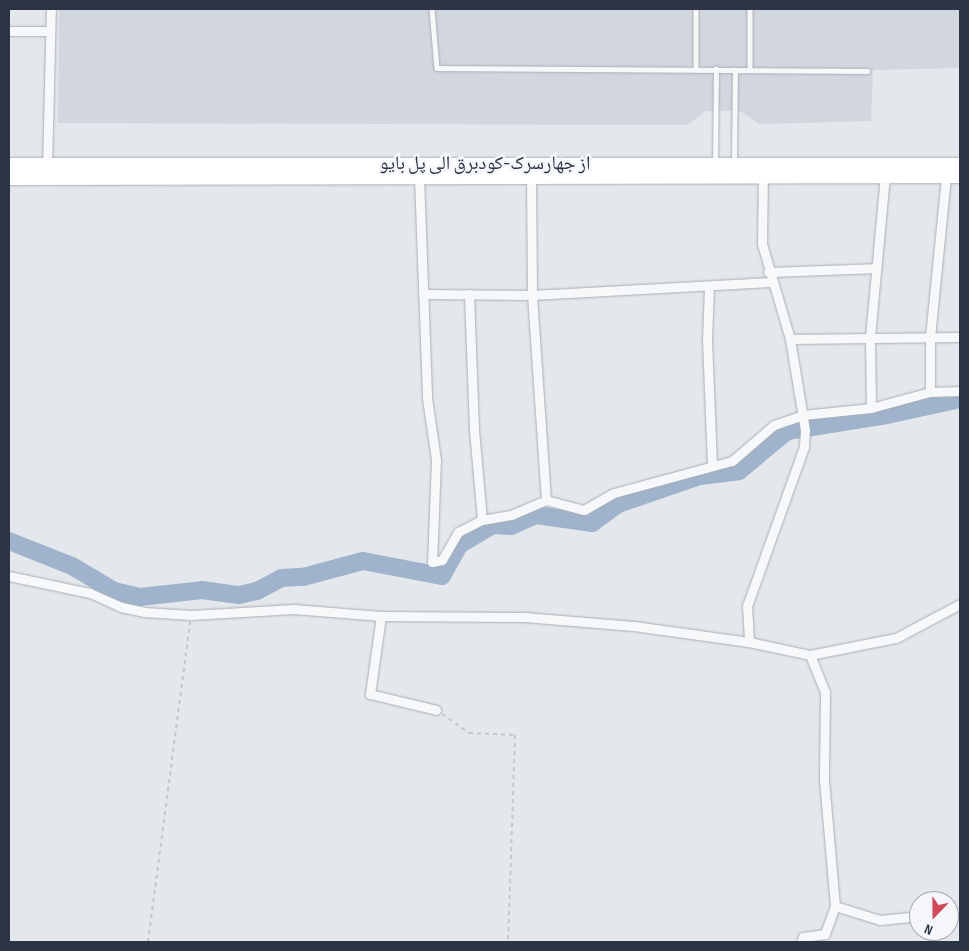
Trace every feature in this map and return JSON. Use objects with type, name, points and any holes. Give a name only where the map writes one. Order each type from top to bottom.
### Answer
[{"type":"street","points":[[47,171],[51,9]]},
{"type":"street","points":[[9,31],[50,31]]},
{"type":"street","name":"از جهارسرک-کودبرق الی پل بایو","points":[[9,165],[47,171],[419,177],[531,176],[715,169]]},
{"type":"street","name":"از جهارسرک-کودبرق الی پل بایو","points":[[9,178],[47,171],[734,169],[960,165]]},
{"type":"street","name":"از جهارسرک-کودبرق الی پل بایو","points":[[734,169],[763,176],[953,176]]},
{"type":"street","points":[[531,176],[532,294],[546,500]]},
{"type":"street","points":[[749,642],[747,606],[804,447],[804,422],[790,339],[770,282],[762,244],[763,176]]},
{"type":"street","points":[[871,408],[870,337],[874,268],[885,176]]},
{"type":"street","points":[[930,392],[930,337],[953,176]]},
{"type":"street","points":[[419,177],[427,398],[436,460],[432,562],[442,560],[458,532],[482,520],[511,515],[546,500],[584,510],[614,494],[732,461],[774,425],[804,422],[871,408],[930,392],[960,391]]},
{"type":"street","points":[[768,272],[874,268]]},
{"type":"street","points":[[423,294],[532,294],[709,287],[770,282]]},
{"type":"street","points":[[709,287],[707,340],[712,466]]},
{"type":"street","points":[[469,294],[474,430],[482,520]]},
{"type":"street","points":[[790,339],[960,337]]},
{"type":"street","points":[[9,576],[90,593],[121,607],[144,612],[191,615],[294,609],[381,616],[524,617],[634,626],[749,642],[810,655],[896,638],[960,604]]},
{"type":"street","points":[[381,616],[370,694],[436,710]]},
{"type":"street","points":[[801,942],[803,937],[825,934],[836,906],[824,780],[825,692],[810,655]]},
{"type":"street","points":[[836,906],[880,920],[909,917]]},
{"type":"lane","points":[[432,9],[437,68],[867,71]]},
{"type":"lane","points":[[696,9],[696,69]]},
{"type":"lane","points":[[750,9],[750,70]]},
{"type":"lane","points":[[715,169],[716,69]]},
{"type":"lane","points":[[734,169],[735,70]]},
{"type":"path","points":[[148,942],[191,615]]},
{"type":"path","points":[[436,710],[469,734],[515,736],[508,942]]},
{"type":"shaded area","points":[[59,9],[960,9],[960,68],[873,70],[871,121],[759,124],[740,111],[706,111],[687,125],[58,123]]},
{"type":"waterway","points":[[9,541],[72,566],[114,591],[140,597],[202,590],[239,595],[257,591],[281,578],[303,577],[363,561],[442,576],[459,545],[492,525],[511,526],[536,515],[592,523],[618,504],[700,476],[739,471],[787,431],[887,415],[960,399]]}]
